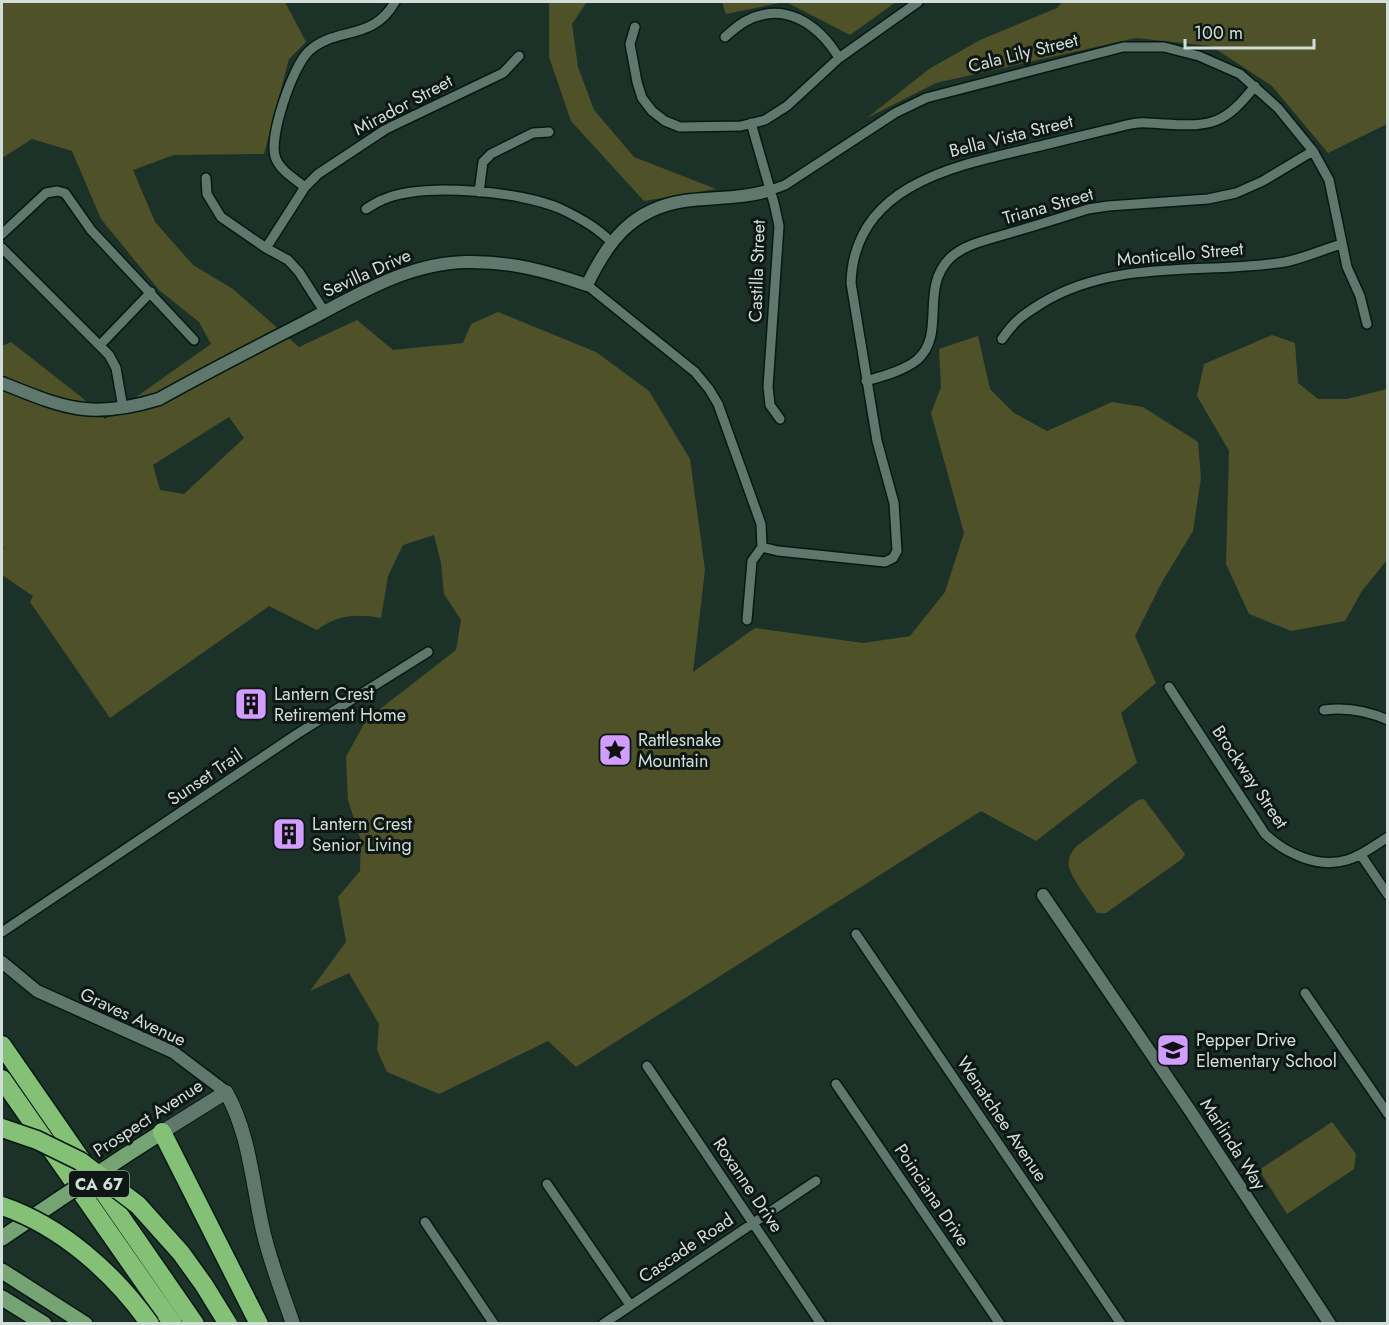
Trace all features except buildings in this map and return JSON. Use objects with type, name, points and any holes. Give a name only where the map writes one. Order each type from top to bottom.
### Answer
[{"type":"highway","name":"CA 67","points":[[2,1046],[195,1323]]},
{"type":"highway","name":"CA 67","points":[[2,1079],[173,1323]]},
{"type":"highway","points":[[2,1095],[95,1211]]},
{"type":"highway","points":[[2,1128],[37,1140],[80,1161],[138,1205],[181,1253],[228,1323]]},
{"type":"highway","points":[[162,1132],[260,1323]]},
{"type":"highway","points":[[2,1206],[18,1211],[58,1233],[81,1251],[127,1294],[150,1323]]},
{"type":"main road","name":"Prospect Avenue","points":[[2,1238],[126,1155],[226,1092]]},
{"type":"main road","name":"Graves Avenue","points":[[226,1092],[236,1110],[245,1135],[262,1227],[274,1273],[293,1323]]},
{"type":"main road","points":[[2,1271],[85,1323]]},
{"type":"main road","points":[[2,1298],[44,1323]]},
{"type":"street","points":[[305,188],[279,165],[273,147],[274,135],[292,76],[310,50],[333,39],[361,32],[388,14],[395,2]]},
{"type":"street","points":[[635,27],[630,44],[637,82],[642,98],[658,117],[672,125],[688,128],[741,126],[765,120],[787,106],[839,58],[918,2]]},
{"type":"street","points":[[725,37],[745,22],[762,15],[783,13],[798,18],[816,29],[839,58]]},
{"type":"street","name":"Cala Lily Street","points":[[587,285],[611,242],[634,221],[663,207],[684,201],[756,195],[785,185],[895,113],[926,98],[1123,47],[1150,46],[1188,52],[1240,74],[1278,108],[1313,151],[1329,180],[1347,267],[1360,296],[1367,324]]},
{"type":"street","name":"Mirador Street","points":[[266,248],[305,188],[318,174],[386,129],[503,73],[519,56]]},
{"type":"street","name":"Bella Vista Street","points":[[762,547],[778,551],[885,562],[893,558],[897,551],[894,503],[877,441],[851,282],[852,262],[858,243],[867,225],[879,209],[895,196],[944,170],[1137,123],[1198,126],[1215,122],[1236,110],[1255,86]]},
{"type":"street","name":"Castilla Street","points":[[751,123],[779,226],[768,387],[770,405],[780,419]]},
{"type":"street","points":[[479,192],[483,162],[491,154],[533,133],[549,132]]},
{"type":"street","name":"Triana Street","points":[[866,381],[902,369],[918,359],[928,344],[932,331],[933,293],[937,278],[945,265],[962,250],[1088,209],[1208,199],[1236,194],[1263,182],[1313,151]]},
{"type":"street","points":[[206,178],[207,194],[221,217],[288,260],[299,272],[324,311]]},
{"type":"street","points":[[2,234],[46,193],[53,190],[61,191],[68,196],[91,230],[152,292],[194,340]]},
{"type":"street","points":[[366,209],[384,199],[416,193],[448,190],[511,195],[560,208],[602,232],[611,242]]},
{"type":"street","name":"Monticello Street","points":[[1002,339],[1013,322],[1056,295],[1095,280],[1139,272],[1287,261],[1342,244]]},
{"type":"street","points":[[2,262],[5,251],[101,344],[116,368],[123,408]]},
{"type":"street","name":"Sevilla Drive","points":[[2,383],[57,405],[71,408],[107,410],[123,408],[159,399],[324,311],[393,278],[423,268],[465,262],[502,263],[545,270],[587,285],[695,372],[709,389],[718,404],[760,524],[762,547]]},
{"type":"street","points":[[101,344],[152,292]]},
{"type":"street","points":[[747,620],[752,561],[762,547]]},
{"type":"street","name":"Sunset Trail","points":[[2,932],[297,734],[428,652]]},
{"type":"street","name":"Brockway Street","points":[[1169,687],[1265,834],[1272,841],[1297,856],[1316,861],[1345,861],[1361,855],[1388,837]]},
{"type":"street","points":[[1324,710],[1352,710],[1388,720]]},
{"type":"street","points":[[1361,855],[1388,895]]},
{"type":"street","name":"Marlinda Way","points":[[1043,895],[1185,1103],[1330,1323]]},
{"type":"street","name":"Wenatchee Avenue","points":[[856,934],[1121,1323]]},
{"type":"street","name":"Graves Avenue","points":[[2,962],[36,991],[173,1052],[226,1092]]},
{"type":"street","points":[[1305,993],[1388,1114]]},
{"type":"street","name":"Roxanne Drive","points":[[647,1066],[821,1323]]},
{"type":"street","name":"Poinciana Drive","points":[[836,1084],[1000,1323]]},
{"type":"street","name":"Cascade Road","points":[[603,1323],[816,1181]]},
{"type":"street","points":[[547,1184],[630,1305]]},
{"type":"street","points":[[424,1222],[494,1323]]},
{"type":"green space","points":[[2,2],[285,2],[306,42],[289,59],[264,154],[174,155],[133,170],[155,222],[193,265],[233,289],[299,347],[357,320],[393,350],[463,343],[471,324],[498,312],[596,352],[649,391],[690,459],[705,570],[693,672],[755,628],[863,643],[910,636],[945,592],[964,533],[931,413],[941,387],[939,349],[978,336],[990,389],[1014,413],[1047,431],[1112,402],[1143,407],[1198,442],[1201,478],[1193,531],[1162,582],[1135,636],[1156,683],[1121,713],[1137,763],[1036,841],[981,811],[576,1067],[548,1041],[439,1094],[387,1072],[377,1050],[379,1024],[349,973],[310,991],[346,942],[338,897],[360,871],[361,841],[348,800],[346,757],[366,720],[456,650],[461,620],[444,594],[441,563],[434,535],[403,545],[388,576],[381,618],[348,616],[317,630],[269,606],[110,718],[30,602],[33,596],[2,575],[2,550],[7,546],[2,549],[2,346],[11,342],[80,396],[105,419],[211,344],[199,322],[159,290],[101,219],[72,151],[32,139],[2,158]],"holes":[[[229,417],[244,438],[184,494],[160,490],[153,465]]]},
{"type":"green space","points":[[549,2],[587,2],[572,24],[578,67],[594,110],[634,157],[716,189],[644,201],[571,121],[549,57]]},
{"type":"green space","points":[[722,2],[784,2],[726,14]]},
{"type":"green space","points":[[786,2],[896,2],[850,35]]},
{"type":"green space","points":[[1062,2],[1387,2],[1387,124],[1328,153],[1272,86],[1211,46],[1136,38],[936,83],[867,118],[929,69],[980,40],[1057,8]]},
{"type":"green space","points":[[1272,335],[1295,343],[1298,383],[1318,399],[1347,399],[1387,389],[1387,560],[1362,591],[1345,621],[1291,631],[1249,614],[1226,564],[1229,451],[1197,396],[1204,364]]},
{"type":"green space","points":[[1144,799],[1185,854],[1182,859],[1106,913],[1097,913],[1071,872],[1070,855],[1078,845],[1138,800]]},
{"type":"green space","points":[[1332,1122],[1356,1154],[1354,1169],[1287,1214],[1259,1170]]},
{"type":"place","name":"Lantern Crest Retirement Home","points":[[251,704]]},
{"type":"place","name":"Rattlesnake Mountain","points":[[615,750]]},
{"type":"place","name":"Lantern Crest Senior Living","points":[[289,834]]},
{"type":"place","name":"Pepper Drive Elementary School","points":[[1173,1050]]}]
